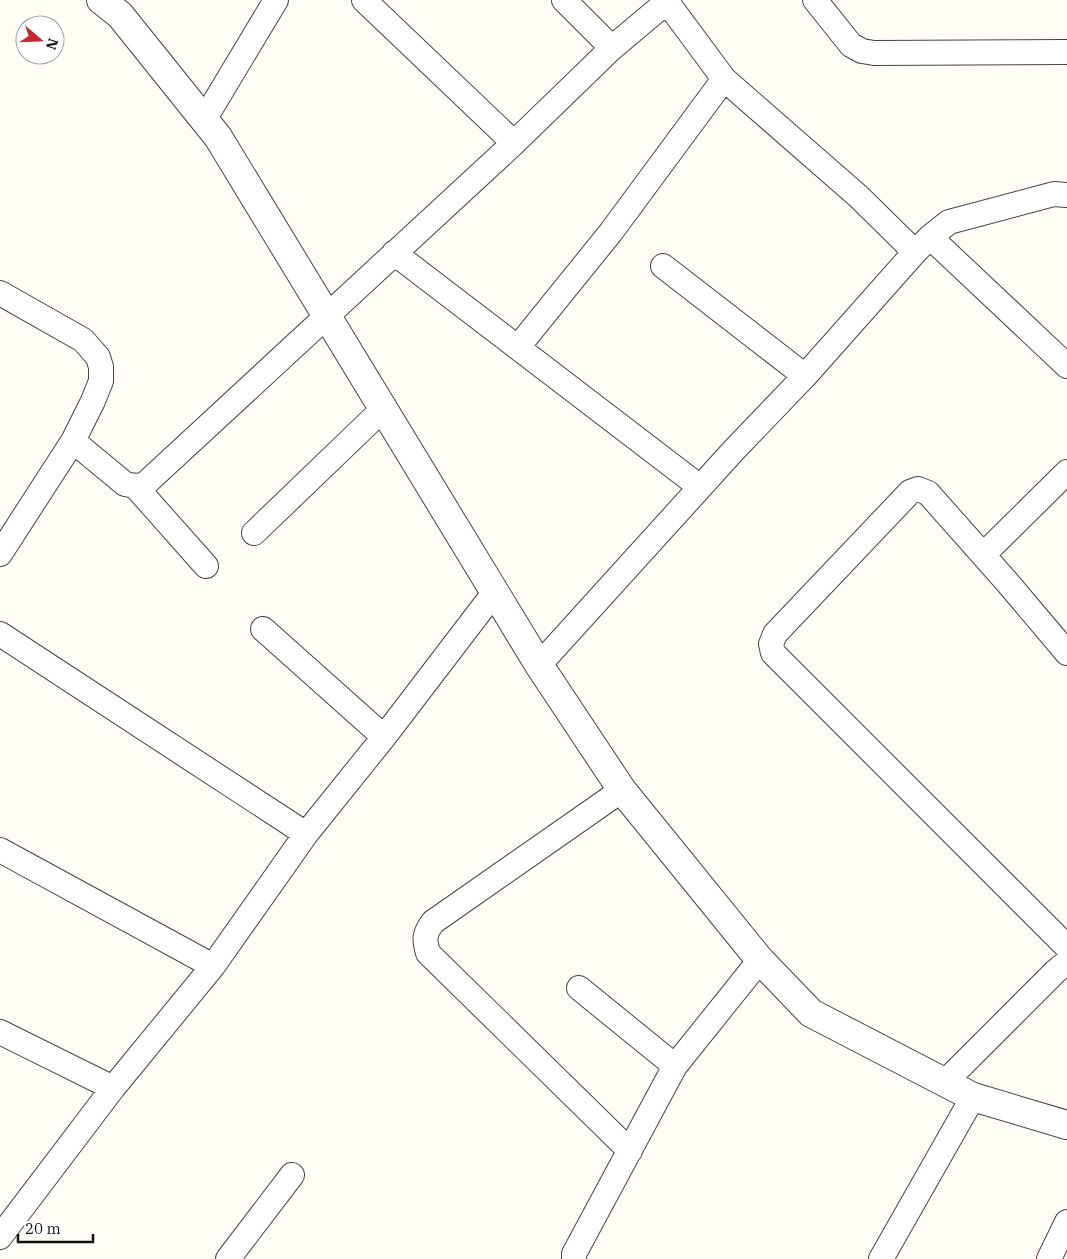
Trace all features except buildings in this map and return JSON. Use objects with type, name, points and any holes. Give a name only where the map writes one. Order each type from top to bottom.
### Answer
[{"type":"street","points":[[101,0],[120,15],[218,137],[538,665],[622,790],[760,960],[811,1013],[973,1097],[1067,1125]]},
{"type":"street","points":[[204,120],[276,0]]},
{"type":"street","points":[[364,0],[514,143]]},
{"type":"street","points":[[564,0],[612,48]]},
{"type":"street","points":[[815,0],[851,45],[862,51],[874,53],[1067,52]]},
{"type":"street","points":[[73,441],[125,484],[144,485],[514,143],[612,48],[668,1],[724,79],[858,196],[922,244],[1067,366]]},
{"type":"street","points":[[518,347],[611,232],[724,79]]},
{"type":"street","points":[[538,665],[700,487],[805,376],[922,244],[949,222],[1054,194],[1067,194]]},
{"type":"street","points":[[394,252],[700,487]]},
{"type":"street","points":[[663,266],[805,376]]},
{"type":"street","points":[[0,293],[83,340],[98,357],[101,367],[100,380],[93,401],[73,441],[0,554]]},
{"type":"street","points":[[254,533],[383,409]]},
{"type":"street","points":[[983,555],[1067,472]]},
{"type":"street","points":[[135,486],[206,566]]},
{"type":"street","points":[[1067,653],[928,493],[918,489],[910,492],[775,634],[771,644],[773,653],[1067,947]]},
{"type":"street","points":[[0,1237],[113,1088],[213,966],[306,834],[384,737],[494,593]]},
{"type":"street","points":[[263,629],[384,737]]},
{"type":"street","points":[[0,634],[306,834]]},
{"type":"street","points":[[622,790],[433,922],[428,929],[424,941],[428,953],[630,1151]]},
{"type":"street","points":[[0,850],[213,966]]},
{"type":"street","points":[[574,1259],[574,1254],[675,1066],[760,960]]},
{"type":"street","points":[[945,1082],[1067,962]]},
{"type":"street","points":[[579,988],[675,1066]]},
{"type":"street","points":[[0,1032],[113,1088]]},
{"type":"street","points":[[881,1259],[973,1097]]},
{"type":"street","points":[[228,1259],[292,1175]]},
{"type":"street","points":[[1049,1259],[1067,1222]]}]
